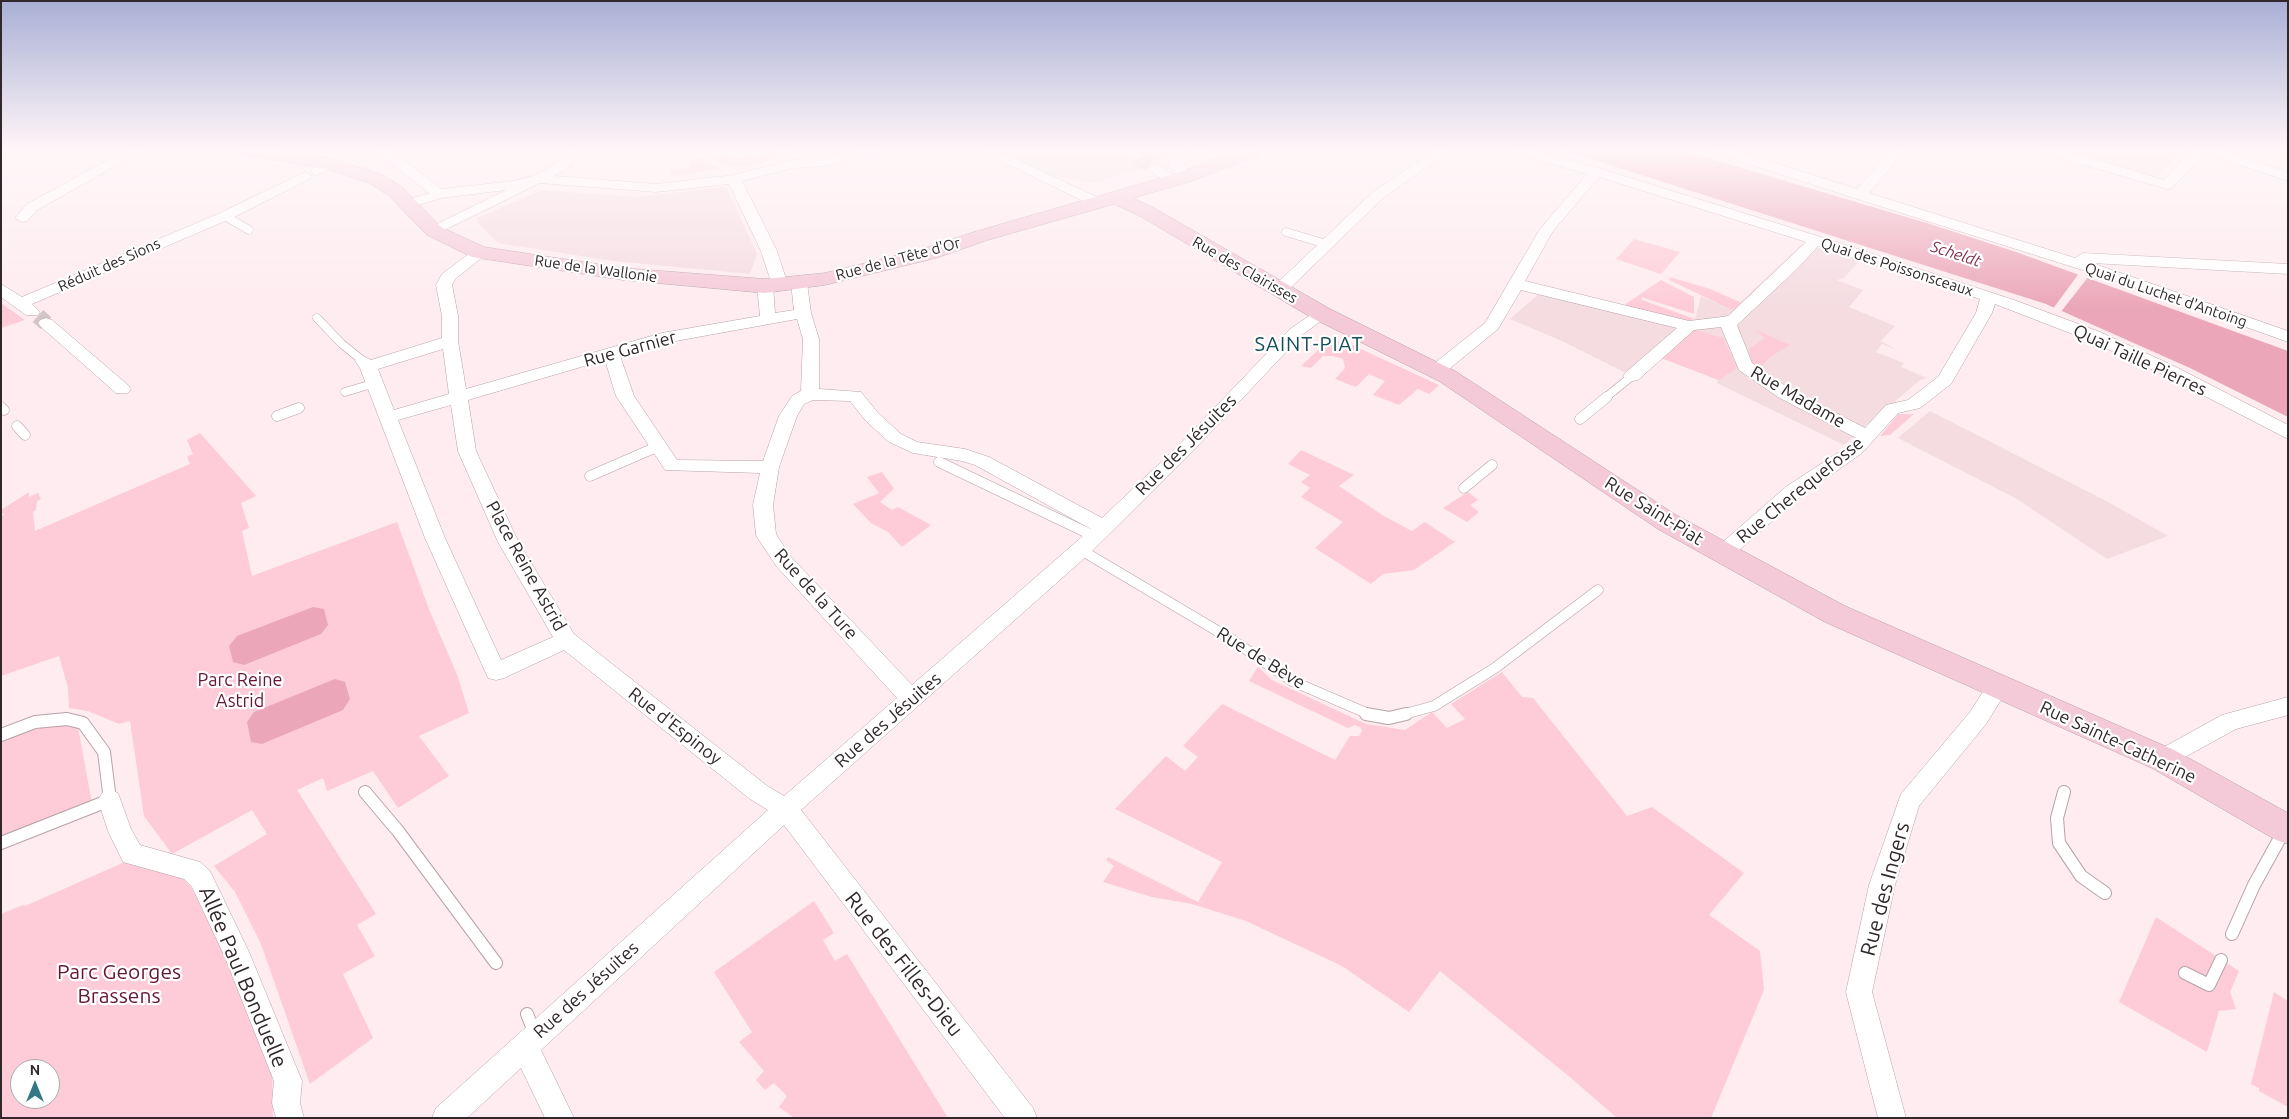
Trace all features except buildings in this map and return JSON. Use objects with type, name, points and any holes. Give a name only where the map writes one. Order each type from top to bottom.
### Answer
[{"type":"street","points":[[22,218],[32,207],[41,202]]},
{"type":"street","name":"Réduit des Sions","points":[[22,304],[252,202]]},
{"type":"street","points":[[409,204],[414,202]]},
{"type":"street","points":[[439,228],[493,202]]},
{"type":"street","points":[[746,202],[770,251],[781,284],[803,313],[811,340],[810,394],[855,396],[872,417],[895,438],[913,447],[964,455],[982,462],[1093,538]]},
{"type":"street","name":"Rue de la Tête d'Or","points":[[781,284],[930,254],[981,236],[1098,202]]},
{"type":"street","name":"Rue des Clairisses","points":[[1114,202],[1147,212],[1322,314]]},
{"type":"street","points":[[1279,290],[1370,202]]},
{"type":"street","points":[[1437,370],[1492,326],[1547,229],[1570,202]]},
{"type":"street","name":"Quai des Poissonsceaux","points":[[1694,202],[1816,240],[1988,297]]},
{"type":"street","points":[[1882,202],[2044,253],[2078,257],[2288,269]]},
{"type":"street","name":"Rue de la Wallonie","points":[[409,204],[439,228],[451,241],[479,252],[623,274],[781,284]]},
{"type":"street","points":[[1517,284],[1690,326],[1733,321],[1794,264],[1816,240]]},
{"type":"street","name":"Place Reine Astrid","points":[[368,370],[388,416],[434,538],[496,672],[566,640],[508,542],[467,451],[450,341],[450,316],[445,281],[479,252]]},
{"type":"street","name":"Quai du Luchet d'Antoing","points":[[2044,253],[2288,338]]},
{"type":"street","points":[[768,320],[781,284]]},
{"type":"street","points":[[1,289],[42,320],[122,389]]},
{"type":"street","name":"Quai Taille Pierres","points":[[1988,297],[2094,336],[2170,371],[2288,433]]},
{"type":"street","name":"Rue Cherequefosse","points":[[1723,553],[1794,491],[1856,449],[1892,409],[1914,404],[1945,380],[1984,313],[1988,297]]},
{"type":"street","name":"Rue Garnier","points":[[460,397],[668,337],[803,313]]},
{"type":"street","name":"Rue Saint-Piat","points":[[1322,314],[1437,370],[1667,522],[1723,553],[1835,614],[1998,687]]},
{"type":"street","name":"Rue des Jésuites","points":[[446,1118],[529,1032],[914,697],[1093,538],[1184,450],[1296,332],[1322,314]]},
{"type":"street","name":"Rue Madame","points":[[1727,321],[1745,366],[1784,393],[1867,436]]},
{"type":"street","points":[[1632,376],[1690,326]]},
{"type":"street","points":[[368,370],[450,341]]},
{"type":"street","points":[[611,354],[625,396],[672,466],[770,467]]},
{"type":"street","name":"Rue de la Ture","points":[[810,394],[798,400],[788,416],[770,467],[764,506],[766,535],[784,562],[905,692],[914,697]]},
{"type":"street","points":[[388,416],[460,397]]},
{"type":"street","name":"Rue d'Espinoy","points":[[566,640],[758,792],[786,809]]},
{"type":"street","name":"Rue Sainte-Catherine","points":[[1998,687],[2088,732],[2163,759],[2286,829]]},
{"type":"street","name":"Rue des Ingers","points":[[1892,1118],[1858,992],[1882,886],[1909,801],[1978,718],[1998,687]]},
{"type":"street","points":[[2163,759],[2230,721],[2288,706]]},
{"type":"street","name":"Allée Paul Bonduelle","points":[[110,800],[120,831],[132,854],[191,870],[201,880],[236,952],[288,1081],[286,1103],[290,1118]]},
{"type":"street","name":"Rue des Filles-Dieu","points":[[786,809],[1023,1118]]},
{"type":"street","points":[[529,1032],[560,1118]]},
{"type":"lane","points":[[224,216],[249,230]]},
{"type":"lane","points":[[1286,232],[1326,244]]},
{"type":"lane","points":[[317,318],[368,370],[345,392]]},
{"type":"lane","points":[[1580,419],[1632,376]]},
{"type":"lane","points":[[277,416],[299,408]]},
{"type":"lane","points":[[18,426],[25,436]]},
{"type":"lane","points":[[590,476],[659,446]]},
{"type":"lane","name":"Rue de Bève","points":[[939,462],[1093,538],[1292,681],[1367,714],[1390,718],[1434,706],[1495,668],[1598,590]]},
{"type":"lane","points":[[1464,488],[1492,465]]},
{"type":"lane","name":"Allée Paul Bonduelle","points":[[1,735],[35,722],[67,719],[83,723],[104,752],[110,800]]},
{"type":"lane","points":[[365,792],[398,831],[496,963]]},
{"type":"lane","points":[[2064,792],[2058,818],[2059,843],[2081,876],[2105,893]]},
{"type":"lane","points":[[1,843],[110,800]]},
{"type":"lane","points":[[2232,934],[2254,886],[2286,829]]},
{"type":"lane","points":[[2185,973],[2209,985],[2221,960]]},
{"type":"shaded area","points":[[514,202],[733,202],[757,254],[750,274],[613,261],[498,243],[477,222],[478,218]]},
{"type":"shaded area","points":[[1803,243],[1859,261],[1844,278],[1837,280],[1863,290],[1849,307],[1895,326],[1881,341],[1897,350],[1882,344],[1876,352],[1904,363],[1901,367],[1927,378],[1920,380],[1844,445],[1717,383],[1718,380],[1661,358],[1638,379],[1562,341],[1510,319],[1541,292],[1676,324],[1695,319],[1701,296],[1732,310]]},
{"type":"shaded area","points":[[1930,411],[2110,503],[2168,536],[2107,559],[2017,499],[1898,438]]},
{"type":"green space","points":[[1634,239],[1680,252],[1661,274],[1616,259]]},
{"type":"green space","points":[[1670,277],[1710,289],[1742,303],[1732,310],[1669,280]]},
{"type":"green space","points":[[1661,280],[1694,297],[1694,314],[1641,297],[1642,300],[1695,319],[1684,322],[1623,306]]},
{"type":"green space","points":[[1,303],[25,320],[1,328]]},
{"type":"green space","points":[[1692,329],[1723,338],[1737,368],[1719,380],[1661,358]]},
{"type":"green space","points":[[1754,329],[1790,345],[1770,357],[1758,370],[1751,361],[1749,349],[1765,338]]},
{"type":"green space","points":[[1344,341],[1439,385],[1429,394],[1418,389],[1399,405],[1373,395],[1385,381],[1369,374],[1356,387],[1335,379],[1345,368],[1343,359],[1334,356],[1323,356],[1311,368],[1301,366],[1327,342]]},
{"type":"green space","points":[[1898,414],[1914,414],[1890,435],[1880,436]]},
{"type":"green space","name":"Parc Reine Astrid","points":[[200,433],[256,496],[241,503],[249,528],[242,531],[252,576],[397,522],[429,609],[458,677],[469,713],[419,736],[449,776],[398,808],[373,771],[327,791],[323,778],[297,790],[376,914],[357,925],[375,956],[343,974],[373,1038],[310,1084],[261,944],[235,892],[214,866],[267,834],[252,810],[172,854],[144,816],[130,721],[119,724],[88,711],[69,708],[68,688],[59,656],[1,676],[1,517],[4,514],[1,513],[1,510],[29,492],[29,497],[38,493],[41,499],[37,501],[36,510],[33,512],[35,531],[190,464],[187,457],[193,454],[187,440]]},
{"type":"green space","points":[[1301,450],[1354,475],[1339,486],[1384,516],[1412,531],[1425,522],[1455,542],[1414,570],[1383,574],[1371,584],[1315,548],[1343,522],[1301,497],[1310,488],[1301,482],[1310,475],[1288,464]]},
{"type":"green space","points":[[882,472],[894,489],[880,502],[892,510],[898,507],[931,525],[902,547],[888,532],[871,523],[853,504],[879,493],[867,477]]},
{"type":"green space","points":[[1468,492],[1478,500],[1470,505],[1479,512],[1467,522],[1443,508]]},
{"type":"green space","points":[[1258,667],[1272,680],[1366,724],[1405,730],[1432,712],[1447,728],[1465,719],[1451,704],[1502,672],[1522,697],[1533,698],[1627,816],[1652,807],[1744,873],[1709,915],[1760,951],[1764,990],[1711,1118],[1617,1118],[1440,971],[1409,1012],[1342,966],[1246,921],[1192,904],[1152,897],[1103,882],[1114,866],[1106,860],[1108,857],[1198,902],[1222,862],[1115,809],[1166,756],[1185,771],[1198,757],[1183,746],[1222,704],[1335,760],[1350,736],[1359,736],[1362,731],[1361,728],[1355,725],[1348,728],[1249,681]]},
{"type":"green space","points":[[77,722],[92,803],[1,841],[1,738],[33,726]]},
{"type":"green space","name":"Parc Georges Brassens","points":[[127,861],[181,869],[230,959],[272,1066],[273,1118],[1,1118],[1,914],[23,905],[25,906]]},
{"type":"green space","points":[[814,901],[834,933],[823,940],[835,961],[847,954],[948,1118],[794,1118],[779,1107],[787,1096],[774,1083],[765,1090],[756,1080],[764,1071],[739,1042],[752,1032],[714,972]]},
{"type":"green space","points":[[2156,917],[2239,971],[2230,992],[2236,1009],[2219,1011],[2207,1052],[2119,1002]]},
{"type":"green space","points":[[2274,992],[2288,1001],[2288,1107],[2259,1091],[2259,1088],[2251,1084]]},
{"type":"water","name":"Scheldt","points":[[1727,202],[1857,202],[2016,252],[2288,351],[2288,417],[2190,368],[2046,304]]},
{"type":"water","points":[[313,607],[324,609],[328,625],[321,634],[244,665],[233,662],[229,646],[237,636]]},
{"type":"water","points":[[335,679],[345,682],[350,699],[343,710],[262,744],[251,742],[247,722],[254,712]]},
{"type":"pier","points":[[2080,272],[2089,276],[2060,313],[2052,310]]},
{"type":"tunnel","points":[[38,316],[46,323]]},
{"type":"district","name":"SAINT-PIAT","points":[[1309,344]]}]
